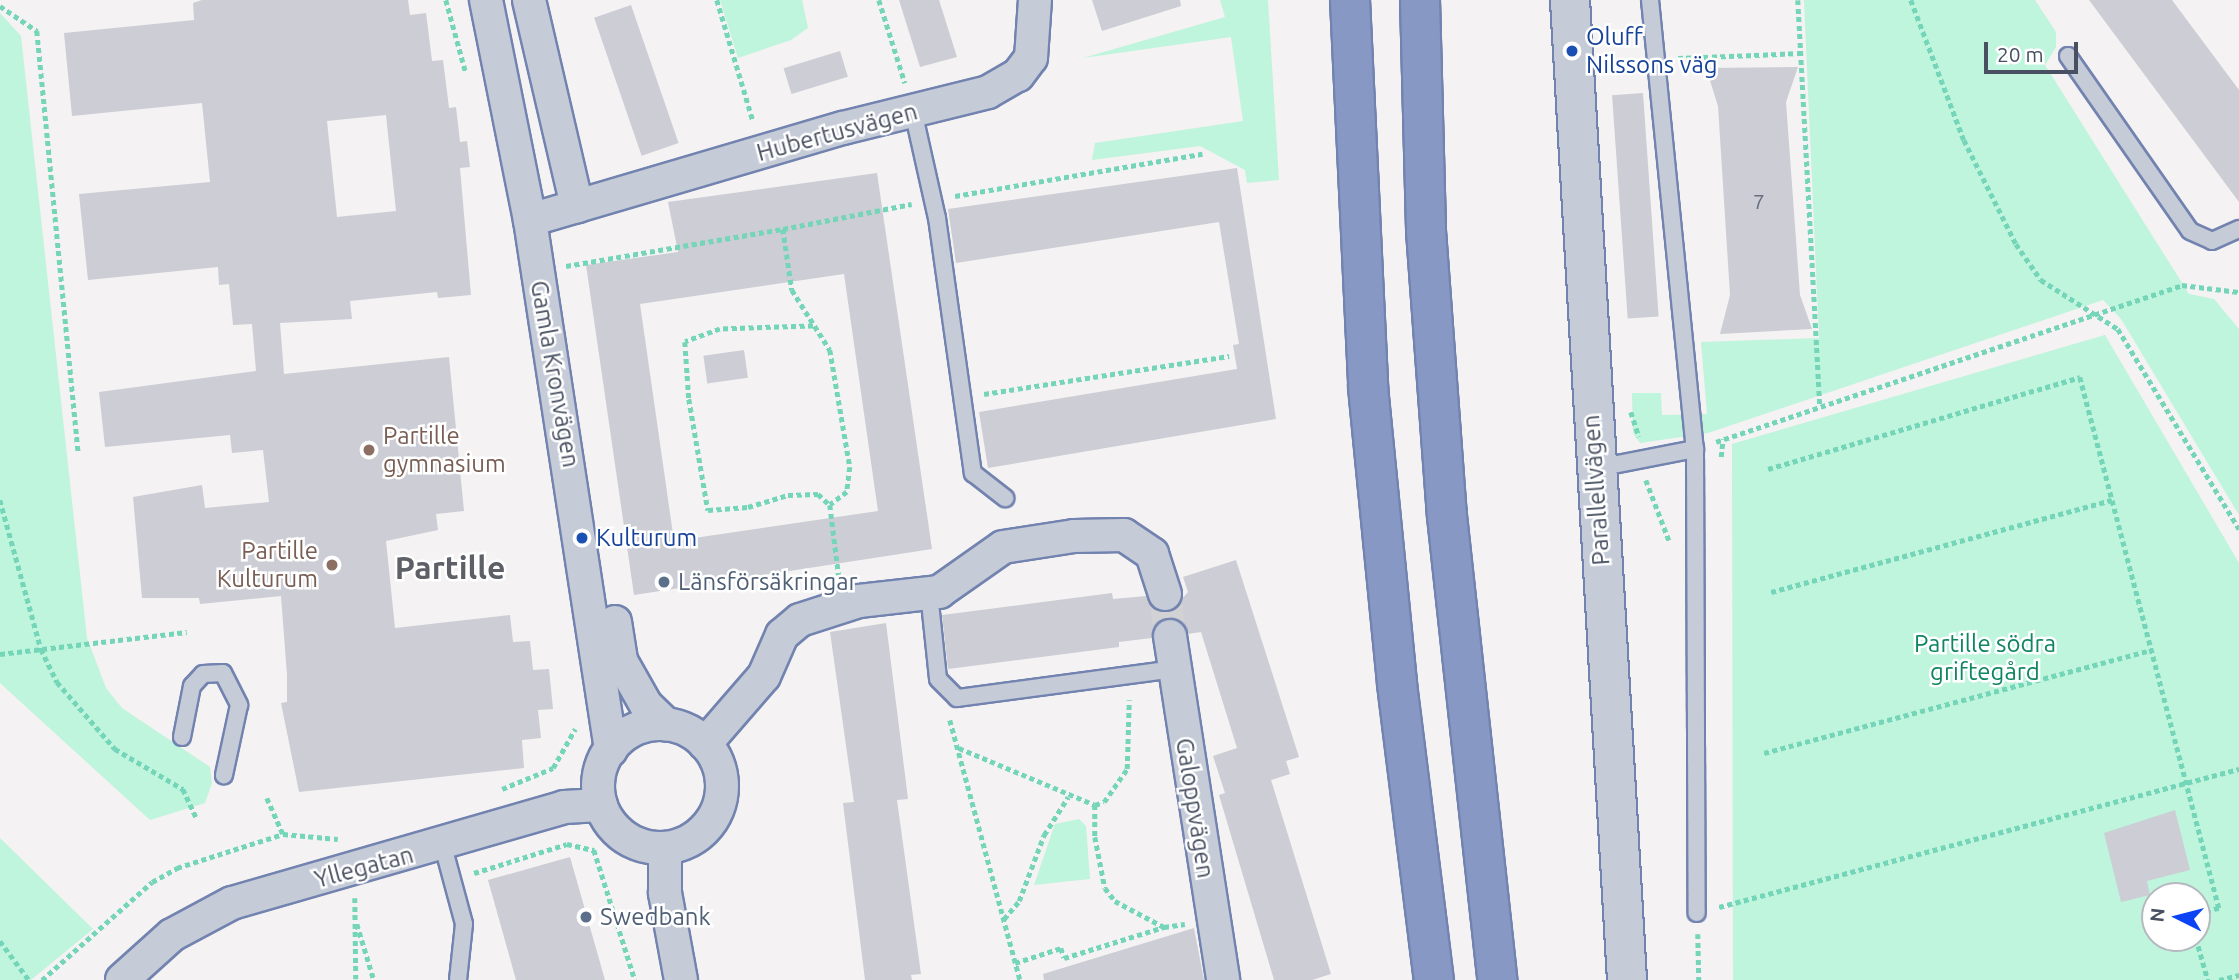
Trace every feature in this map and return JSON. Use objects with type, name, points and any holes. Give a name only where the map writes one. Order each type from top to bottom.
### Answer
[{"type":"highway","points":[[1350,0],[1368,387],[1396,684],[1434,980]]},
{"type":"highway","points":[[1419,0],[1426,231],[1447,516],[1497,980]]},
{"type":"street","name":"Gamla Kronvägen","points":[[486,0],[552,214],[611,750]]},
{"type":"street","name":"Gamla Kronvägen","points":[[507,0],[552,214],[558,268],[621,661],[646,705],[666,724]]},
{"type":"street","points":[[529,0],[552,214]]},
{"type":"street","name":"Hubertusvägen","points":[[552,214],[762,152],[988,92],[1018,75],[1031,58],[1035,0]]},
{"type":"street","name":"Parallellvägen","points":[[1570,0],[1594,468],[1627,980]]},
{"type":"street","points":[[705,744],[764,676],[782,635],[814,612],[843,605],[929,593],[953,586],[1003,547],[1105,533],[1140,542],[1163,573],[1164,594]]},
{"type":"street","name":"Galoppvägen","points":[[1170,636],[1223,980]]},
{"type":"street","points":[[666,724],[705,744],[722,782],[720,802],[697,836],[665,848],[622,836],[601,805],[598,785],[611,750],[636,729],[666,724]]},
{"type":"street","name":"Yllegatan","points":[[137,975],[198,917],[232,903],[443,846],[564,807],[601,805]]},
{"type":"street","points":[[665,848],[665,893],[681,980]]},
{"type":"lane","points":[[1650,0],[1695,449],[1697,913]]},
{"type":"lane","points":[[2068,56],[2190,231],[2212,242],[2239,229]]},
{"type":"lane","points":[[913,111],[933,200],[973,473],[1005,498]]},
{"type":"lane","points":[[1594,468],[1695,449]]},
{"type":"lane","points":[[929,593],[938,679],[949,695],[1174,669]]},
{"type":"lane","points":[[182,737],[192,686],[203,674],[223,673],[239,705],[224,775]]},
{"type":"lane","points":[[443,846],[464,924],[458,980]]},
{"type":"path","points":[[717,0],[762,152]]},
{"type":"path","points":[[880,0],[913,111]]},
{"type":"path","points":[[1798,0],[1820,405]]},
{"type":"path","points":[[1911,0],[1964,140],[2016,244],[2041,280],[2069,301],[2098,313],[2118,329],[2239,529]]},
{"type":"path","points":[[0,6],[37,31],[78,452]]},
{"type":"path","points":[[1654,59],[1800,53]]},
{"type":"path","points":[[558,268],[1202,154]]},
{"type":"path","points":[[783,229],[792,290],[830,350],[850,467],[847,492],[830,505]]},
{"type":"path","points":[[1695,449],[2182,285],[2239,292]]},
{"type":"path","points":[[814,326],[720,329],[685,342],[689,399],[708,510],[748,507],[788,495],[818,494],[830,505],[843,605]]},
{"type":"path","points":[[962,397],[1229,356]]},
{"type":"path","points":[[1768,469],[2080,377],[2220,908],[2211,911]]},
{"type":"path","points":[[0,500],[41,649],[57,682],[98,734],[134,762],[183,789],[195,817]]},
{"type":"path","points":[[1771,592],[2112,500]]},
{"type":"path","points":[[0,654],[187,632]]},
{"type":"path","points":[[1764,753],[2152,650]]},
{"type":"path","points":[[949,695],[958,747],[1020,980]]},
{"type":"path","points":[[958,747],[1068,797],[1096,805],[1104,802],[1127,769],[1129,699]]},
{"type":"path","points":[[489,795],[552,768],[564,807],[567,844],[594,850],[635,980]]},
{"type":"path","points":[[1699,980],[1697,913],[2239,769]]},
{"type":"path","points":[[1003,919],[1019,901],[1044,835],[1068,797]]},
{"type":"path","points":[[267,798],[284,834]]},
{"type":"path","points":[[1096,805],[1095,837],[1105,888],[1125,907],[1164,927]]},
{"type":"path","points":[[43,980],[152,882],[211,853],[284,834],[352,838]]},
{"type":"path","points":[[356,919],[374,980]]},
{"type":"path","points":[[1015,963],[1061,948],[1063,958],[1164,927],[1213,920]]},
{"type":"path","points":[[0,941],[29,980]]},
{"type":"path","points":[[2200,952],[2208,980]]},
{"type":"path","points":[[2219,980],[2239,975]]},
{"type":"green space","points":[[720,0],[802,0],[808,28],[791,40],[738,58]]},
{"type":"green space","points":[[1220,0],[1268,0],[1279,180],[1247,183],[1245,170],[1200,146],[1092,160],[1095,143],[1243,121],[1231,37],[1083,58],[1225,17]]},
{"type":"green space","points":[[1804,0],[2035,0],[2056,32],[2056,47],[2045,65],[2189,294],[2214,299],[2239,329],[2239,515],[2121,319],[2103,300],[1708,433],[1640,443],[1633,433],[1632,393],[1661,393],[1662,415],[1707,414],[1701,342],[1819,338]]},
{"type":"green space","points":[[0,13],[21,36],[87,638],[106,688],[122,708],[210,767],[212,783],[205,803],[150,820],[0,683]]},
{"type":"green space","name":"Partille södra griftegård","points":[[2105,335],[2239,563],[2239,980],[1733,980],[1732,444]]},
{"type":"green space","points":[[1079,819],[1086,826],[1090,879],[1034,885],[1055,824]]},
{"type":"green space","points":[[0,838],[93,929],[31,980],[0,980]]},
{"type":"building","points":[[202,0],[408,0],[410,15],[426,13],[432,61],[443,60],[449,108],[456,107],[460,142],[467,141],[470,167],[460,168],[471,295],[438,298],[437,292],[350,301],[352,319],[280,323],[284,374],[449,357],[464,511],[436,514],[438,530],[386,541],[395,628],[510,615],[513,642],[530,641],[533,670],[549,669],[553,709],[538,710],[541,738],[522,740],[524,768],[299,792],[281,703],[287,702],[287,675],[281,596],[200,604],[199,598],[142,598],[133,497],[202,485],[205,508],[269,502],[263,450],[232,453],[230,435],[105,447],[99,392],[256,371],[252,324],[233,325],[229,284],[219,285],[218,267],[88,280],[79,194],[210,182],[202,103],[72,116],[64,33],[194,20],[193,3]],"holes":[[[386,115],[396,211],[337,217],[327,121]]]},
{"type":"building","points":[[899,0],[939,0],[957,57],[920,67]]},
{"type":"building","points":[[1092,0],[1180,0],[1181,6],[1102,31]]},
{"type":"building","points":[[2089,0],[2172,0],[2239,90],[2239,202]]},
{"type":"building","points":[[631,5],[679,143],[642,156],[594,18]]},
{"type":"building","points":[[840,51],[848,77],[791,94],[784,68]]},
{"type":"building","points":[[1798,67],[1786,102],[1800,295],[1812,329],[1720,334],[1730,295],[1718,106],[1706,68]]},
{"type":"building","points":[[1643,93],[1659,316],[1628,319],[1612,95]]},
{"type":"building","points":[[1237,168],[1276,419],[988,468],[979,412],[1237,369],[1233,345],[1239,344],[1219,222],[956,263],[948,209]]},
{"type":"building","points":[[877,173],[932,549],[634,595],[586,265],[678,252],[668,202]],"holes":[[[844,274],[878,511],[674,541],[640,304]]]},
{"type":"building","points":[[744,350],[748,378],[707,383],[703,356]]},
{"type":"building","points":[[1236,560],[1299,757],[1286,761],[1290,774],[1271,780],[1331,974],[1312,980],[1274,980],[1219,795],[1225,793],[1213,756],[1237,748],[1201,632],[1188,634],[1184,624],[1168,618],[1158,622],[1152,638],[1119,642],[1119,647],[948,669],[942,615],[1112,593],[1113,599],[1146,596],[1153,608],[1170,612],[1188,592],[1183,577]]},
{"type":"building","points":[[886,623],[908,799],[897,800],[921,974],[911,975],[912,980],[865,980],[843,803],[854,802],[830,632]]},
{"type":"building","points":[[2175,810],[2190,870],[2141,882],[2141,897],[2121,902],[2104,833]]},
{"type":"building","points":[[570,857],[605,980],[516,980],[488,880]]},
{"type":"building","points":[[1194,928],[1204,980],[1044,980],[1043,974]]},
{"type":"tunnel","points":[[1165,594],[1170,636]]},
{"type":"place","name":"Oluff Nilssons väg","points":[[1572,51]]},
{"type":"place","name":"Partille gymnasium","points":[[369,450]]},
{"type":"place","name":"Kulturum","points":[[582,538]]},
{"type":"place","name":"Partille Kulturum","points":[[332,565]]},
{"type":"place","name":"Länsförsäkringar","points":[[664,582]]},
{"type":"place","name":"Swedbank","points":[[586,917]]},
{"type":"district","name":"Partille","points":[[450,567]]}]
